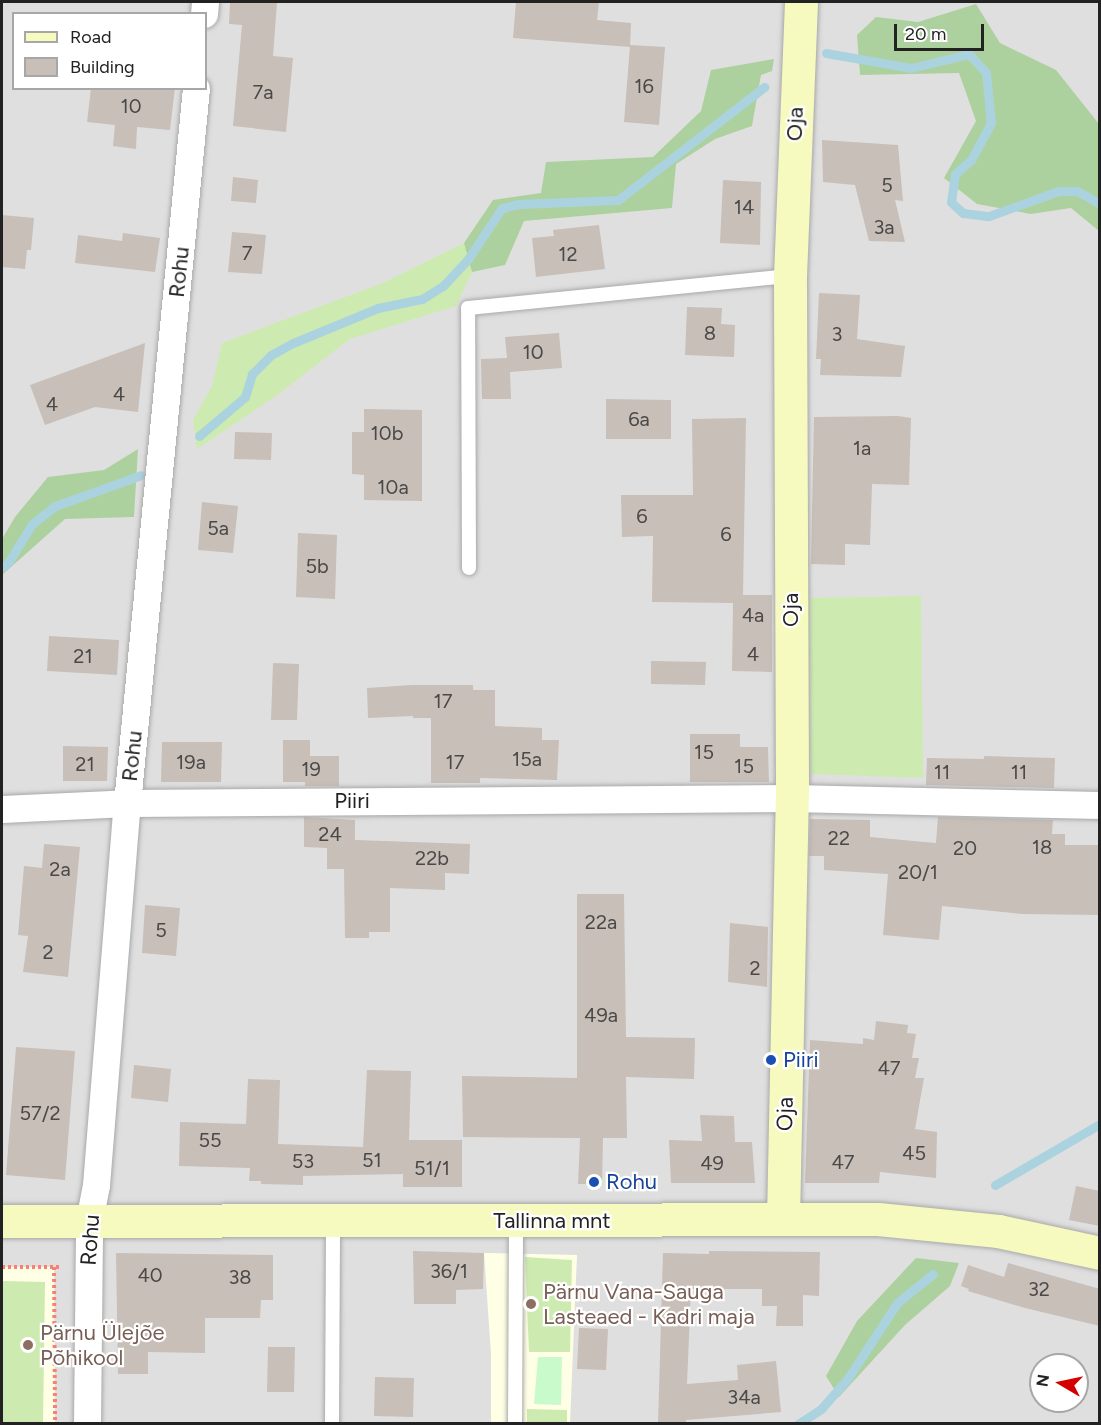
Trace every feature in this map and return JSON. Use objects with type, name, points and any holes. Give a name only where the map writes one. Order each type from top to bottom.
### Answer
[{"type":"street","name":"Oja","points":[[783,1219],[792,798],[790,276],[801,2]]},
{"type":"street","name":"Rohu","points":[[87,1424],[89,1221],[96,1185],[127,803],[196,90]]},
{"type":"street","name":"Piiri","points":[[2,809],[127,803],[792,798],[1100,805]]},
{"type":"street","name":"Tallinna mnt","points":[[2,1221],[516,1222],[878,1219],[998,1231],[1100,1253]]},
{"type":"lane","points":[[469,568],[468,308],[790,276]]},
{"type":"lane","points":[[332,1424],[333,1221]]},
{"type":"lane","points":[[515,1424],[516,1222]]},
{"type":"path","points":[[54,1267],[55,1424]]},
{"type":"shaded area","points":[[2,2],[1099,2],[1099,1423],[2,1423]]},
{"type":"shaded area","name":"Pärnu Vana-Sauga Lasteaed - Kadri maja","points":[[484,1253],[577,1255],[570,1423],[491,1423],[491,1354]]},
{"type":"shaded area","name":"Pärnu Ülejõe Põhikool","points":[[2,1267],[54,1267],[55,1423],[2,1424]]},
{"type":"green space","points":[[976,4],[1000,43],[1056,70],[1099,124],[1099,231],[1071,208],[1031,214],[977,204],[944,178],[976,121],[959,73],[860,75],[857,35],[876,17],[918,22]]},
{"type":"green space","points":[[774,59],[772,71],[761,75],[752,126],[715,139],[676,164],[672,208],[524,221],[505,265],[472,272],[464,243],[493,200],[541,193],[546,162],[653,157],[701,111],[711,70]]},
{"type":"green space","points":[[464,243],[472,272],[456,306],[350,339],[276,396],[197,449],[193,420],[212,386],[222,343],[383,283]]},
{"type":"green space","points":[[138,449],[134,517],[65,519],[2,575],[2,539],[15,517],[48,477],[104,470]]},
{"type":"green space","points":[[921,596],[923,778],[810,774],[809,598]]},
{"type":"green space","points":[[525,1257],[572,1260],[570,1352],[529,1352]]},
{"type":"green space","points":[[916,1258],[959,1263],[950,1286],[905,1325],[839,1397],[826,1376],[857,1321]]},
{"type":"green space","name":"Pärnu Ülejõe Põhikool","points":[[2,1281],[45,1282],[43,1423],[2,1423]]},
{"type":"green space","points":[[538,1357],[562,1357],[561,1405],[534,1404]]},
{"type":"green space","points":[[527,1409],[567,1410],[567,1423],[527,1423]]},
{"type":"building","points":[[230,2],[277,2],[273,56],[293,58],[286,132],[233,126],[242,25],[229,24]]},
{"type":"building","points":[[516,2],[599,2],[597,20],[631,23],[630,47],[513,38]]},
{"type":"building","points":[[630,45],[665,47],[659,125],[624,122]]},
{"type":"building","points":[[91,90],[175,90],[170,130],[137,127],[136,149],[113,146],[115,125],[87,122]]},
{"type":"building","points":[[822,140],[898,145],[903,201],[895,200],[905,242],[869,241],[855,185],[823,182]]},
{"type":"building","points":[[233,177],[258,180],[256,203],[231,201]]},
{"type":"building","points":[[723,180],[761,182],[760,245],[720,243]]},
{"type":"building","points":[[2,215],[34,218],[31,250],[27,250],[25,269],[2,267]]},
{"type":"building","points":[[599,225],[605,269],[536,277],[532,238],[554,236],[553,230]]},
{"type":"building","points":[[232,232],[266,235],[262,274],[228,272]]},
{"type":"building","points":[[123,233],[160,238],[155,272],[75,263],[78,235],[122,241]]},
{"type":"building","points":[[819,293],[860,295],[857,339],[905,346],[901,377],[820,375],[821,359],[816,359]]},
{"type":"building","points":[[687,307],[722,308],[721,324],[735,325],[734,357],[685,355]]},
{"type":"building","points":[[559,333],[562,368],[510,372],[511,399],[482,399],[481,359],[507,358],[505,337]]},
{"type":"building","points":[[145,343],[138,412],[95,407],[45,425],[30,385]]},
{"type":"building","points":[[606,399],[671,400],[671,439],[606,439]]},
{"type":"building","points":[[364,409],[422,410],[422,501],[364,500],[364,475],[352,474],[352,432],[364,432]]},
{"type":"building","points":[[898,416],[911,418],[909,485],[872,484],[870,545],[845,544],[845,565],[811,564],[814,417]]},
{"type":"building","points":[[746,418],[743,595],[772,595],[772,672],[732,671],[733,603],[652,602],[653,536],[622,537],[621,495],[693,495],[692,419]]},
{"type":"building","points":[[235,432],[272,433],[271,460],[234,459]]},
{"type":"building","points":[[202,502],[238,506],[233,553],[198,550]]},
{"type":"building","points":[[298,533],[337,535],[335,599],[296,597]]},
{"type":"building","points":[[49,636],[119,640],[117,675],[47,671]]},
{"type":"building","points":[[651,661],[706,662],[705,685],[651,684]]},
{"type":"building","points":[[273,663],[299,664],[297,720],[271,720]]},
{"type":"building","points":[[473,685],[473,690],[495,690],[495,726],[542,728],[542,740],[559,740],[557,780],[480,778],[480,783],[431,783],[431,718],[413,718],[413,716],[368,718],[367,688]]},
{"type":"building","points":[[690,734],[740,734],[740,747],[768,747],[769,782],[690,782]]},
{"type":"building","points":[[283,740],[310,740],[310,756],[339,756],[339,786],[305,786],[305,782],[283,782]]},
{"type":"building","points":[[162,742],[222,742],[221,782],[161,782]]},
{"type":"building","points":[[63,746],[108,747],[107,781],[63,781]]},
{"type":"building","points":[[984,756],[1055,758],[1054,788],[926,785],[927,758],[984,759]]},
{"type":"building","points":[[304,817],[355,820],[355,840],[470,844],[469,874],[445,873],[445,890],[390,888],[390,932],[369,932],[369,938],[345,938],[344,869],[327,869],[327,848],[304,847]]},
{"type":"building","points":[[938,817],[1053,820],[1052,834],[1065,834],[1065,845],[1100,845],[1100,915],[1022,914],[942,906],[939,940],[883,935],[888,874],[824,870],[824,856],[809,856],[810,819],[870,820],[870,837],[936,843]]},
{"type":"building","points":[[44,844],[80,847],[68,977],[23,972],[28,936],[18,935],[24,866],[42,868]]},
{"type":"building","points":[[577,894],[624,894],[626,1037],[695,1038],[694,1079],[626,1077],[627,1138],[603,1138],[602,1184],[578,1184],[580,1138],[463,1137],[462,1076],[577,1078]]},
{"type":"building","points":[[145,905],[180,908],[176,956],[142,953]]},
{"type":"building","points":[[730,923],[768,927],[767,987],[728,982]]},
{"type":"building","points":[[876,1021],[908,1025],[907,1033],[916,1034],[912,1058],[919,1058],[915,1078],[924,1078],[915,1129],[937,1132],[936,1178],[880,1172],[879,1183],[805,1183],[810,1040],[863,1044],[863,1038],[874,1040]]},
{"type":"building","points":[[16,1047],[75,1051],[65,1180],[6,1175]]},
{"type":"building","points":[[134,1065],[171,1069],[168,1102],[131,1098]]},
{"type":"building","points":[[367,1070],[411,1071],[409,1140],[462,1140],[462,1187],[403,1187],[403,1174],[303,1176],[303,1185],[261,1184],[261,1181],[249,1181],[250,1168],[179,1166],[180,1122],[246,1124],[248,1079],[280,1080],[278,1144],[363,1147]]},
{"type":"building","points":[[700,1115],[734,1116],[735,1142],[752,1142],[755,1183],[671,1183],[669,1140],[702,1141]]},
{"type":"building","points":[[1076,1186],[1100,1191],[1100,1226],[1069,1220]]},
{"type":"building","points":[[413,1251],[484,1253],[483,1289],[456,1290],[456,1304],[414,1304]]},
{"type":"building","points":[[709,1251],[820,1252],[819,1296],[803,1295],[803,1326],[776,1326],[777,1306],[762,1306],[762,1289],[691,1289],[687,1384],[738,1380],[737,1365],[776,1361],[781,1412],[686,1420],[686,1424],[658,1424],[663,1253],[709,1254]]},
{"type":"building","points":[[116,1253],[273,1255],[273,1300],[261,1300],[260,1318],[205,1318],[205,1353],[148,1352],[148,1374],[118,1374]]},
{"type":"building","points":[[1008,1263],[1100,1289],[1100,1326],[1025,1308],[968,1291],[969,1289],[961,1286],[968,1265],[1004,1277]]},
{"type":"building","points":[[579,1328],[608,1329],[606,1370],[577,1369]]},
{"type":"building","points":[[268,1347],[295,1347],[294,1392],[267,1392]]},
{"type":"building","points":[[375,1377],[414,1378],[413,1417],[374,1416]]},
{"type":"waterway","points":[[826,53],[911,68],[969,54],[986,73],[991,123],[971,160],[955,174],[951,202],[963,213],[989,216],[1059,191],[1077,191],[1100,204]]},
{"type":"waterway","points":[[199,436],[245,397],[252,374],[271,355],[293,343],[378,308],[422,299],[443,286],[468,259],[502,208],[519,204],[618,200],[764,87]]},
{"type":"waterway","points":[[2,567],[8,563],[32,524],[55,506],[141,475]]},
{"type":"waterway","points":[[995,1185],[1100,1124]]},
{"type":"waterway","points":[[798,1424],[821,1409],[848,1378],[897,1303],[933,1274]]},
{"type":"place","name":"Piiri","points":[[771,1060]]},
{"type":"place","name":"Rohu","points":[[594,1182]]},
{"type":"place","name":"Pärnu Vana-Sauga Lasteaed - Kadri maja","points":[[531,1304]]},
{"type":"place","name":"Pärnu Ülejõe Põhikool","points":[[28,1345]]}]
